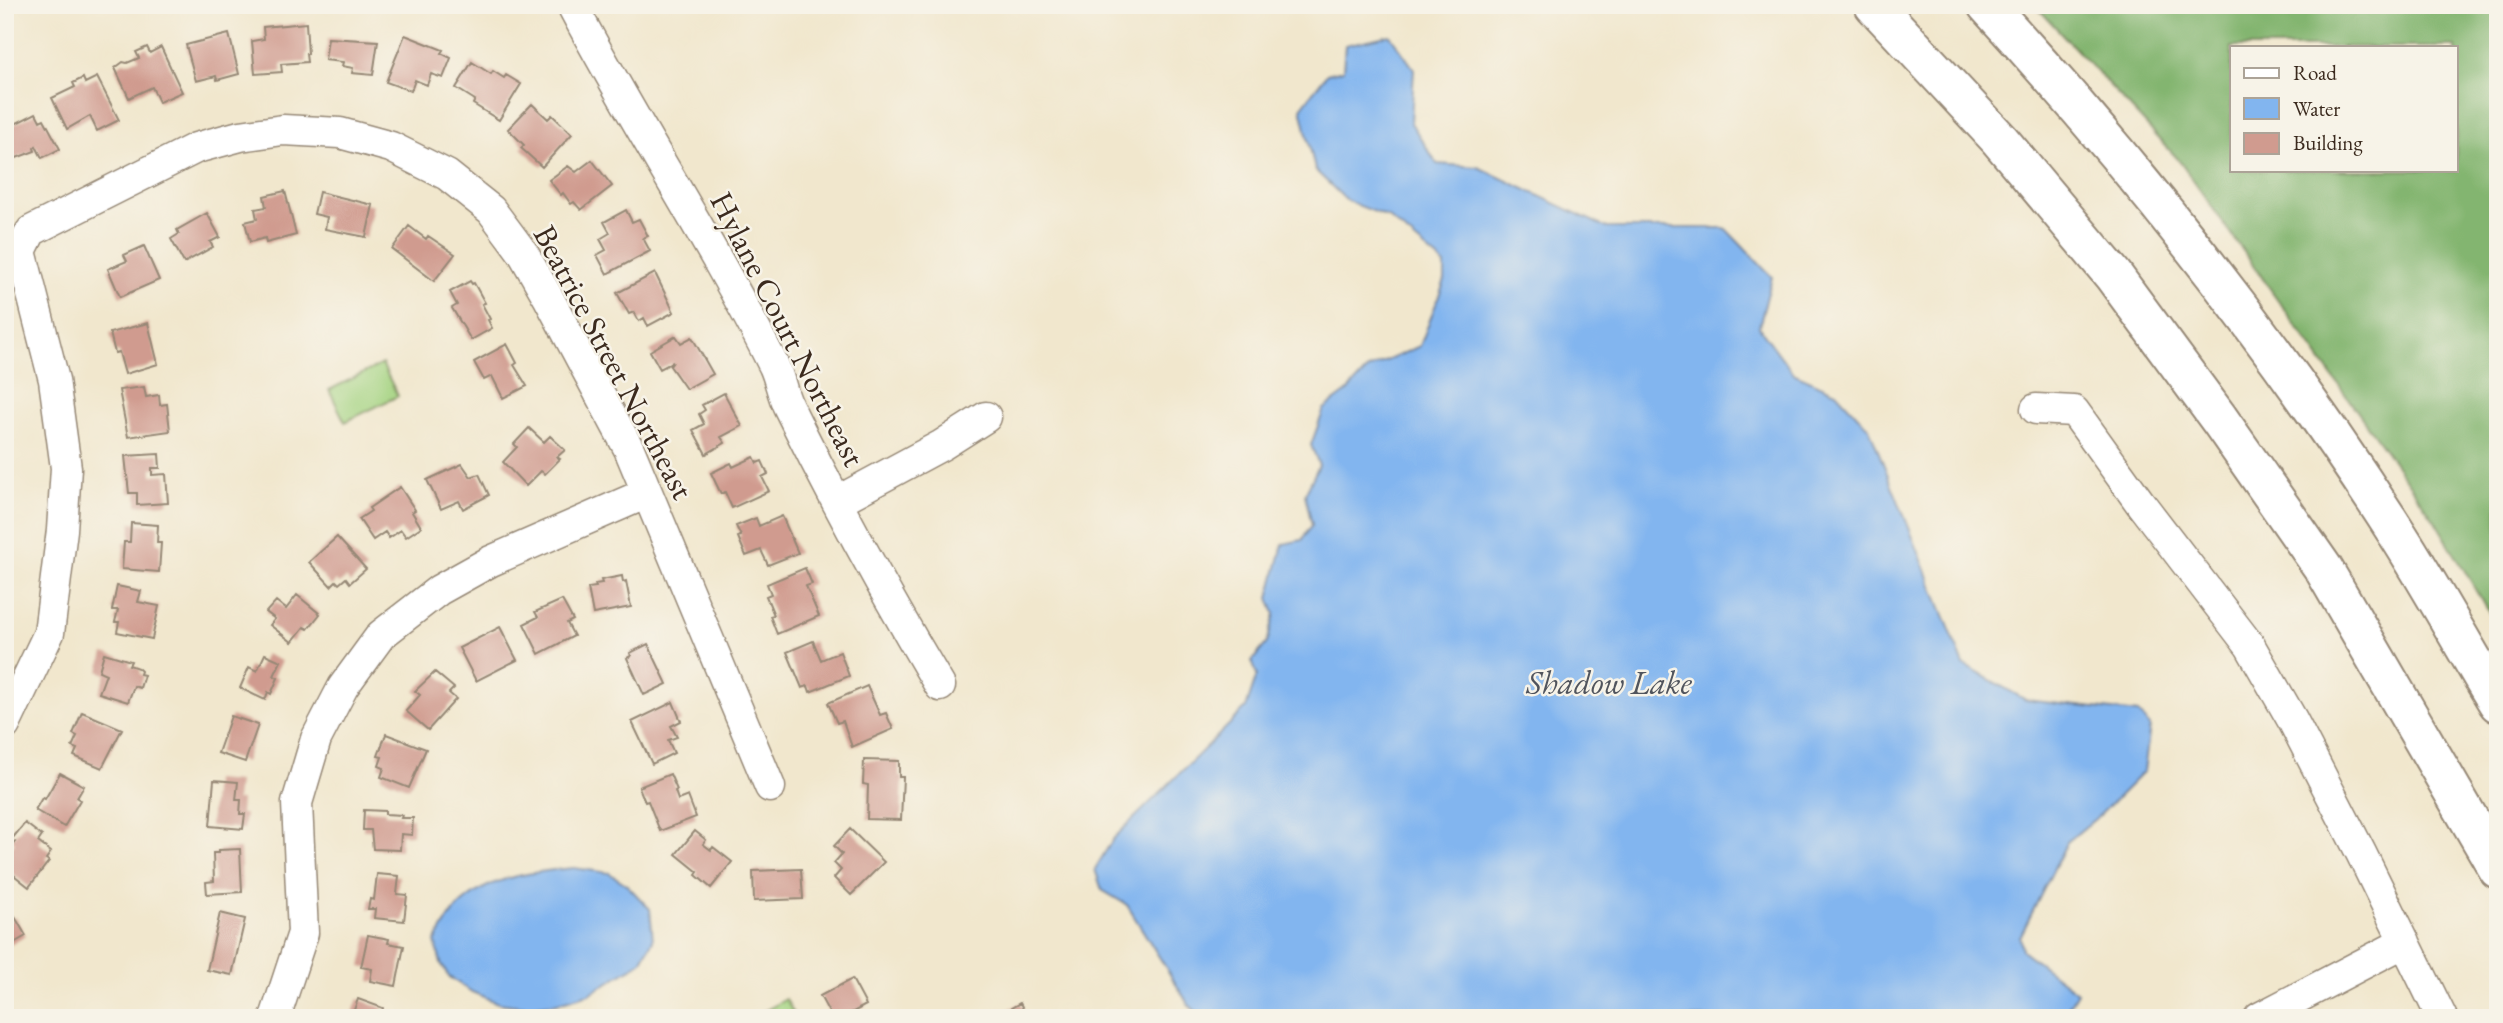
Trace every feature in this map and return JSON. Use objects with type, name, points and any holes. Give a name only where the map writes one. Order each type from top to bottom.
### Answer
[{"type":"highway","points":[[1874,5],[2034,180],[2113,275],[2219,419],[2323,568],[2498,869]]},
{"type":"highway","points":[[1987,5],[2041,64],[2191,243],[2297,387],[2398,535],[2498,703]]},
{"type":"street","name":"Hylane Court Northeast","points":[[572,5],[605,68],[690,212],[775,369],[786,403],[880,584],[940,686]]},
{"type":"street","name":"Beatrice Street Northeast","points":[[5,726],[49,633],[62,530],[66,468],[54,380],[21,251],[31,231],[196,148],[240,136],[283,130],[340,133],[391,148],[447,175],[491,210],[523,253],[629,449],[771,788]]},
{"type":"street","points":[[2036,409],[2074,411],[2141,504],[2250,646],[2299,733],[2442,1018]]},
{"type":"street","points":[[838,501],[986,418]]},
{"type":"street","points":[[275,1018],[303,933],[297,803],[316,739],[343,687],[381,635],[439,590],[491,562],[648,493]]},
{"type":"street","points":[[2259,1018],[2405,942]]},
{"type":"green space","points":[[2035,5],[2498,5],[2498,627],[2434,519],[2177,158]]},
{"type":"green space","points":[[382,364],[398,396],[345,422],[329,390]]},
{"type":"green space","points":[[786,999],[796,1018],[752,1018]]},
{"type":"water","name":"Shadow Lake","points":[[1390,35],[1414,69],[1411,123],[1437,164],[1478,167],[1607,228],[1725,228],[1772,277],[1759,327],[1793,373],[1836,392],[1869,428],[1964,665],[2026,700],[2138,713],[2150,726],[2144,771],[2101,814],[2067,842],[2020,937],[2022,950],[2077,992],[2062,1018],[1203,1018],[1189,1005],[1127,905],[1102,890],[1095,869],[1113,839],[1246,708],[1257,675],[1252,661],[1267,643],[1275,614],[1269,598],[1283,544],[1302,540],[1312,525],[1305,494],[1319,465],[1311,445],[1324,409],[1347,392],[1368,369],[1420,346],[1445,280],[1445,265],[1388,217],[1347,201],[1315,170],[1301,108],[1327,74],[1343,70],[1345,45]]},
{"type":"water","points":[[574,868],[609,873],[626,884],[650,909],[653,940],[641,962],[589,994],[558,1003],[528,1007],[498,1003],[472,992],[449,977],[441,963],[435,942],[447,920],[468,898],[481,889],[510,878]]},
{"type":"building","points":[[306,23],[307,62],[281,64],[282,72],[255,74],[252,41],[264,39],[263,27]]},
{"type":"building","points":[[229,34],[239,74],[217,80],[216,76],[196,81],[186,45]]},
{"type":"building","points":[[405,35],[443,50],[441,53],[451,58],[443,78],[431,74],[427,85],[415,80],[411,91],[386,82]]},
{"type":"building","points":[[328,38],[378,41],[373,75],[352,73],[353,68],[342,66],[343,62],[325,60]]},
{"type":"building","points":[[147,47],[150,53],[161,47],[182,92],[159,102],[152,87],[129,98],[115,68],[123,62],[139,58],[136,52]]},
{"type":"building","points":[[472,62],[491,74],[493,71],[504,78],[506,75],[521,84],[499,120],[473,104],[475,100],[456,88]]},
{"type":"building","points":[[97,77],[119,120],[97,131],[90,116],[67,129],[52,98],[75,87],[73,83],[83,78],[85,83]]},
{"type":"building","points":[[532,104],[548,119],[552,115],[572,134],[542,167],[521,148],[524,145],[508,129]]},
{"type":"building","points":[[36,113],[40,121],[44,119],[60,149],[42,158],[36,146],[35,151],[11,160],[5,150],[5,129]]},
{"type":"building","points":[[592,160],[612,186],[581,210],[574,202],[571,204],[563,193],[561,195],[549,180],[568,166],[576,172]]},
{"type":"building","points":[[285,191],[296,235],[266,243],[265,238],[250,242],[245,222],[257,219],[255,209],[266,207],[264,196]]},
{"type":"building","points":[[319,192],[373,205],[366,237],[325,229],[327,217],[314,214]]},
{"type":"building","points":[[626,210],[632,222],[639,219],[648,236],[643,238],[650,251],[607,274],[597,255],[606,250],[600,239],[610,233],[604,222]]},
{"type":"building","points":[[207,213],[220,237],[210,242],[213,247],[184,263],[171,239],[179,234],[177,230]]},
{"type":"building","points":[[409,226],[426,239],[428,236],[455,254],[434,281],[392,249]]},
{"type":"building","points":[[144,246],[159,280],[120,297],[108,269],[127,261],[124,255]]},
{"type":"building","points":[[655,273],[674,312],[648,326],[644,318],[639,321],[634,312],[629,314],[617,293]]},
{"type":"building","points":[[470,281],[474,283],[485,303],[482,304],[492,328],[471,340],[452,308],[457,305],[450,292]]},
{"type":"building","points":[[148,323],[158,364],[125,374],[119,352],[115,353],[110,333]]},
{"type":"building","points":[[676,336],[681,343],[692,337],[713,374],[686,389],[670,366],[673,362],[660,369],[650,351]]},
{"type":"building","points":[[507,344],[517,363],[514,365],[527,386],[503,398],[492,376],[484,380],[474,362]]},
{"type":"building","points":[[144,387],[146,397],[159,395],[160,405],[167,404],[170,431],[128,437],[119,390]]},
{"type":"building","points":[[724,393],[742,426],[721,437],[725,443],[706,454],[693,430],[704,424],[699,414],[705,410],[702,405]]},
{"type":"building","points":[[529,428],[544,442],[550,436],[565,450],[545,474],[541,471],[526,486],[503,462],[517,447],[514,444]]},
{"type":"building","points":[[159,454],[160,468],[152,468],[152,475],[166,474],[168,503],[137,505],[137,493],[129,493],[125,456]]},
{"type":"building","points":[[754,457],[757,463],[762,461],[768,474],[762,477],[769,491],[732,508],[725,492],[721,494],[711,473],[731,463],[733,467]]},
{"type":"building","points":[[462,464],[471,477],[479,474],[489,495],[463,509],[459,501],[441,509],[427,480]]},
{"type":"building","points":[[400,487],[415,510],[412,512],[421,527],[406,537],[401,530],[389,538],[385,532],[373,540],[359,519],[371,511],[369,508]]},
{"type":"building","points":[[782,516],[798,553],[768,565],[761,550],[746,556],[736,526],[756,518],[759,526]]},
{"type":"building","points":[[131,523],[158,525],[157,543],[161,543],[159,572],[122,569],[124,542],[130,542]]},
{"type":"building","points":[[337,537],[366,569],[350,583],[346,578],[331,586],[309,562]]},
{"type":"building","points":[[805,568],[812,584],[806,586],[819,616],[777,634],[770,616],[774,615],[766,596],[771,594],[767,584]]},
{"type":"building","points":[[622,576],[623,582],[626,581],[631,607],[593,614],[588,588],[596,587],[595,584],[602,583],[601,580]]},
{"type":"building","points":[[117,586],[141,591],[138,602],[159,606],[152,639],[117,632],[119,622],[115,622],[118,610],[112,610]]},
{"type":"building","points":[[297,595],[320,614],[308,629],[304,627],[292,642],[270,625],[275,619],[266,612],[276,601],[286,609]]},
{"type":"building","points":[[562,600],[573,620],[567,623],[574,636],[539,654],[524,624],[538,617],[535,612]]},
{"type":"building","points":[[500,627],[517,660],[476,681],[459,648]]},
{"type":"building","points":[[813,641],[821,660],[840,652],[849,676],[810,692],[808,686],[802,688],[787,652]]},
{"type":"building","points":[[648,644],[667,684],[644,695],[627,658],[631,656],[630,653]]},
{"type":"building","points":[[104,653],[131,661],[129,665],[138,668],[140,674],[144,675],[140,688],[134,686],[128,702],[99,693],[106,674],[99,671]]},
{"type":"building","points":[[265,654],[281,661],[274,676],[278,678],[271,694],[268,692],[265,700],[240,688],[249,667],[257,671]]},
{"type":"building","points":[[435,672],[454,688],[449,693],[456,699],[428,730],[406,711],[420,695],[415,691]]},
{"type":"building","points":[[867,686],[880,715],[886,713],[893,729],[852,747],[843,721],[837,723],[828,703]]},
{"type":"building","points":[[673,702],[681,721],[671,726],[677,737],[668,740],[674,753],[652,764],[632,722]]},
{"type":"building","points":[[82,712],[122,729],[102,768],[74,756],[77,749],[72,747],[77,736],[73,734]]},
{"type":"building","points":[[231,716],[258,725],[245,762],[218,753]]},
{"type":"building","points":[[386,734],[426,749],[409,788],[381,777],[384,768],[379,766],[382,757],[378,756]]},
{"type":"building","points":[[864,760],[899,761],[899,777],[903,777],[901,820],[867,819],[868,785],[863,784]]},
{"type":"building","points":[[60,773],[84,786],[77,798],[80,800],[64,827],[35,810],[42,798],[45,799]]},
{"type":"building","points":[[670,774],[678,800],[688,796],[696,817],[660,831],[639,787]]},
{"type":"building","points":[[214,780],[238,782],[236,800],[241,800],[240,814],[245,814],[243,829],[210,826]]},
{"type":"building","points":[[364,810],[385,811],[385,814],[402,815],[401,818],[413,818],[412,835],[401,834],[400,850],[373,849],[371,830],[363,830]]},
{"type":"building","points":[[25,823],[42,836],[38,842],[51,852],[46,859],[49,861],[29,887],[5,868],[5,854],[15,842],[11,840]]},
{"type":"building","points":[[850,829],[884,862],[851,895],[834,878],[841,870],[834,863],[842,854],[834,846]]},
{"type":"building","points":[[695,831],[706,840],[703,844],[711,850],[713,847],[732,862],[711,888],[696,875],[698,872],[676,854]]},
{"type":"building","points":[[240,849],[242,892],[207,894],[206,882],[214,881],[213,853]]},
{"type":"building","points":[[801,869],[803,899],[754,901],[753,871]]},
{"type":"building","points":[[377,874],[399,876],[397,894],[407,895],[404,921],[374,918],[375,909],[368,909],[370,899],[374,900]]},
{"type":"building","points":[[220,913],[245,919],[232,975],[207,970]]},
{"type":"building","points":[[15,917],[26,936],[5,948],[5,923]]},
{"type":"building","points":[[368,935],[389,939],[388,943],[404,946],[396,986],[370,981],[372,969],[361,967]]},
{"type":"building","points":[[852,979],[866,1005],[842,1018],[832,1018],[820,996]]},
{"type":"building","points":[[358,999],[383,1008],[380,1018],[351,1018]]},
{"type":"building","points":[[1020,1003],[1028,1018],[994,1018]]}]
